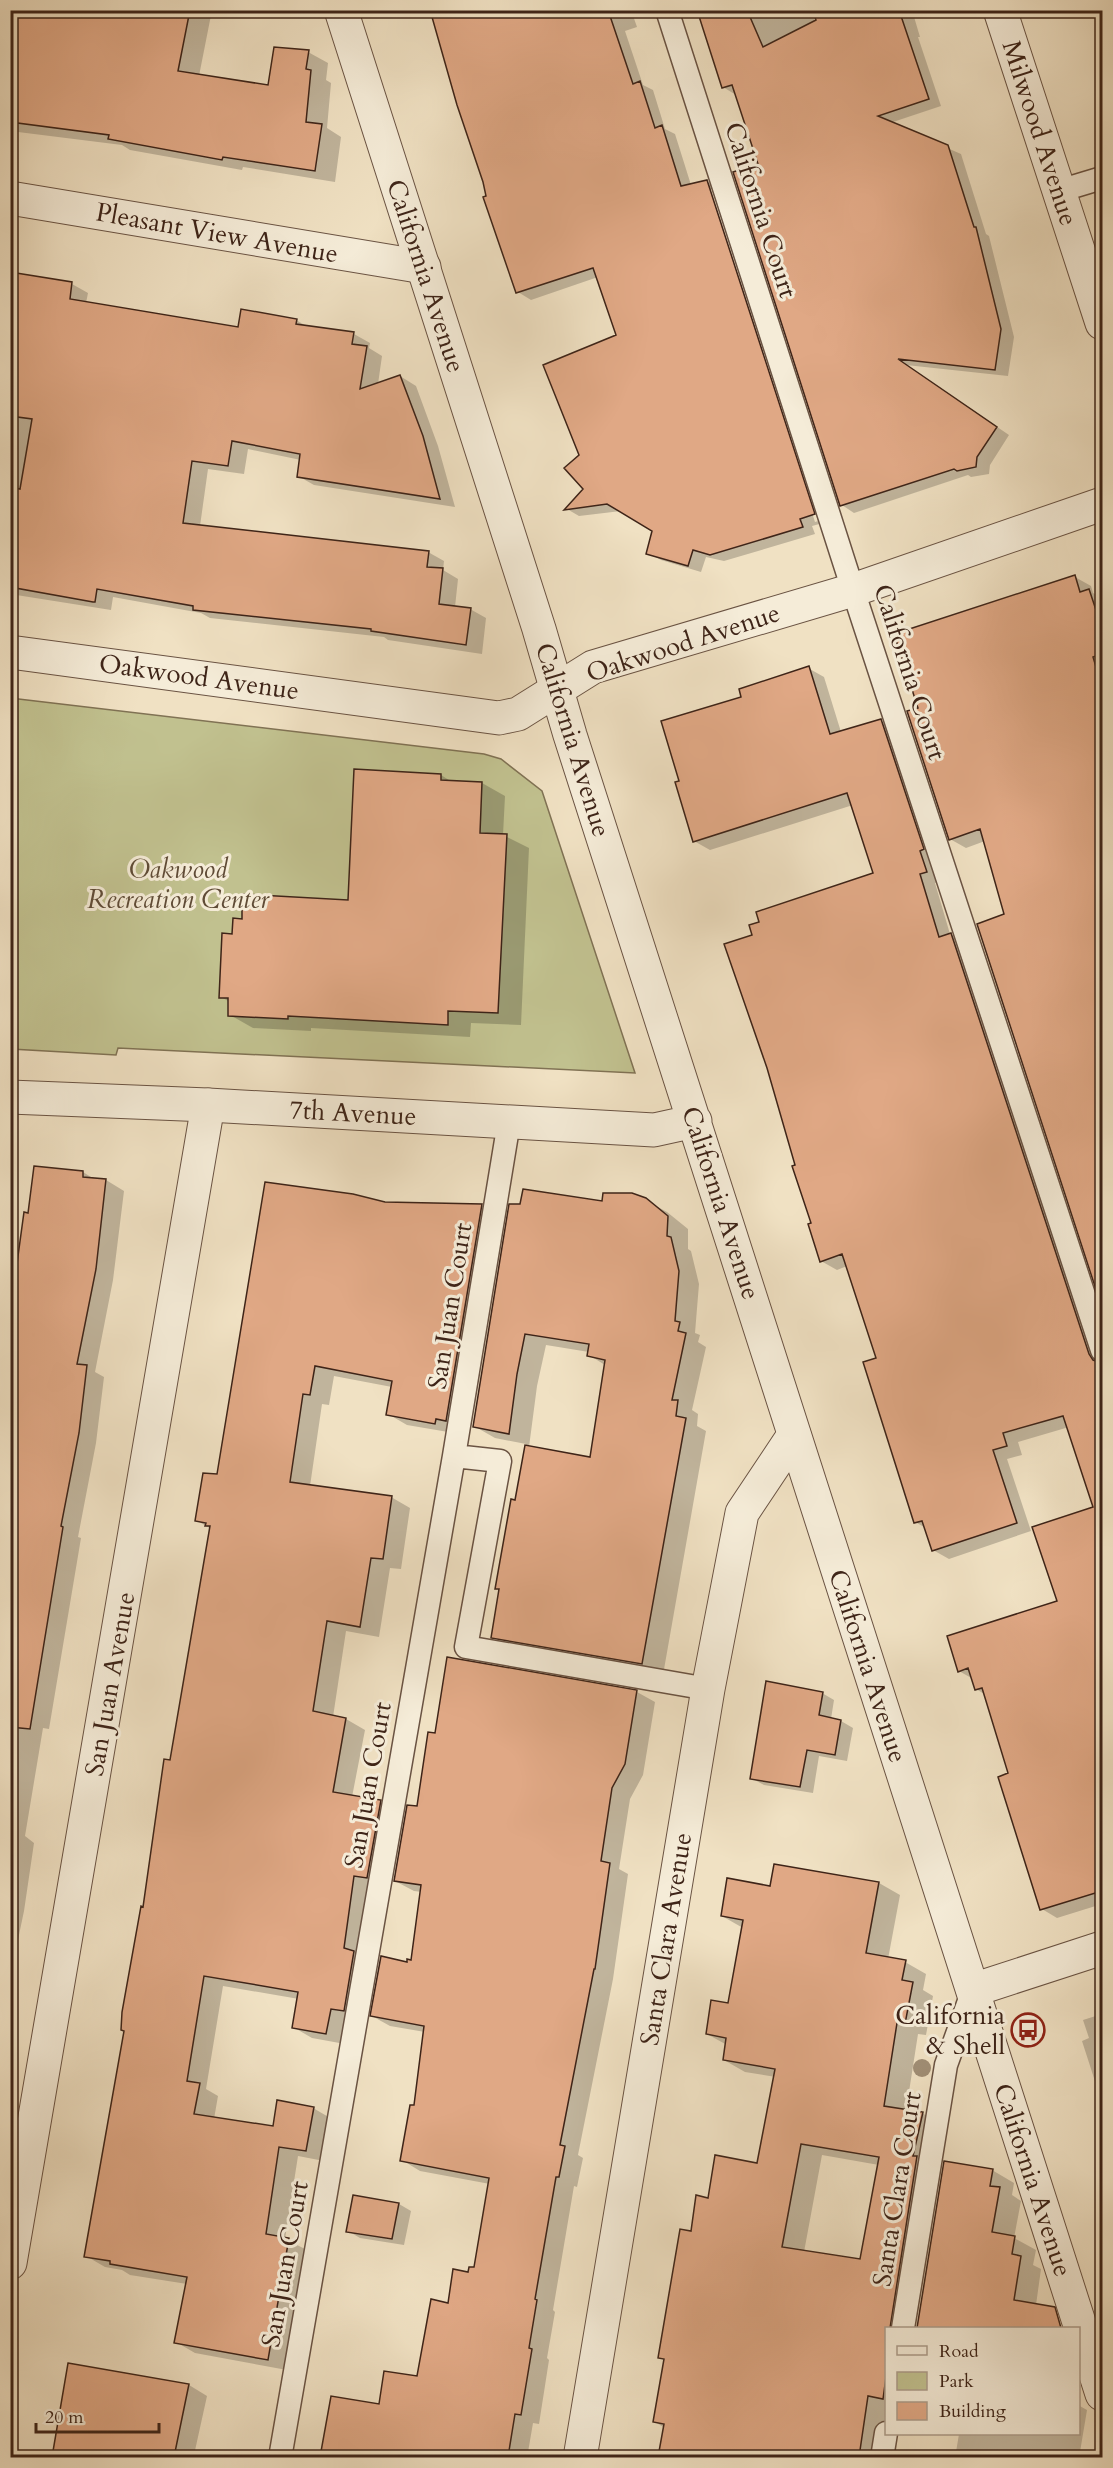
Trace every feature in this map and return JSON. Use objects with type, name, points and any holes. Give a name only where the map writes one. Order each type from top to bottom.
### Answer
[{"type":"street","name":"California Avenue","points":[[341,10],[1102,2394]]},
{"type":"street","name":"Milwood Avenue","points":[[1000,10],[1102,323]]},
{"type":"street","name":"Pleasant View Avenue","points":[[10,198],[424,267]]},
{"type":"street","name":"Oakwood Avenue","points":[[10,652],[499,718],[518,714],[556,688],[593,667],[853,590],[1102,504]]},
{"type":"street","name":"7th Avenue","points":[[10,1097],[208,1105],[654,1130],[695,1121]]},
{"type":"street","name":"San Juan Avenue","points":[[10,2263],[208,1105]]},
{"type":"street","name":"Santa Clara Avenue","points":[[580,2457],[708,1689],[742,1513],[794,1435]]},
{"type":"street","points":[[973,1990],[1102,1948]]},
{"type":"lane","name":"California Court","points":[[667,10],[853,590],[1102,1350]]},
{"type":"lane","points":[[1059,191],[1102,178]]},
{"type":"lane","name":"San Juan Court","points":[[280,2457],[454,1456],[509,1122]]},
{"type":"lane","points":[[454,1456],[500,1461],[466,1647],[708,1689]]},
{"type":"lane","name":"Santa Clara Court","points":[[903,2327],[946,2065],[973,1990]]},
{"type":"lane","points":[[882,2457],[886,2435]]},
{"type":"green space","name":"Oakwood Recreation Center","points":[[10,698],[484,754],[501,759],[542,791],[635,1073],[118,1048],[116,1055],[11,1049]]},
{"type":"building","points":[[10,10],[190,10],[178,71],[268,85],[274,47],[309,50],[306,69],[311,70],[306,122],[322,124],[315,171],[223,157],[222,160],[108,139],[109,135],[10,122]]},
{"type":"building","points":[[430,10],[608,10],[633,84],[640,81],[655,128],[662,125],[681,186],[707,180],[815,514],[800,519],[803,527],[710,555],[693,550],[688,566],[646,554],[652,531],[607,504],[564,510],[583,489],[564,468],[579,455],[543,365],[616,335],[593,268],[516,293],[483,197],[486,196],[483,182],[457,105]]},
{"type":"building","points":[[697,10],[747,10],[763,47],[816,20],[813,10],[899,10],[929,99],[878,116],[948,145],[974,227],[976,227],[1001,329],[995,370],[898,359],[997,427],[977,457],[976,467],[957,471],[954,469],[840,506],[733,172],[758,164],[732,85],[722,88]]},
{"type":"building","points":[[10,272],[72,282],[70,299],[238,327],[241,309],[297,319],[296,324],[354,332],[352,344],[367,346],[360,389],[400,375],[423,436],[440,499],[297,477],[300,454],[232,441],[228,466],[192,461],[183,523],[429,551],[427,567],[443,568],[439,604],[471,608],[466,645],[371,631],[371,629],[193,610],[193,606],[97,589],[95,602],[93,602],[10,587],[10,487],[20,489],[32,419],[10,416]]},
{"type":"building","points":[[1075,575],[1080,592],[1089,589],[1096,610],[1102,608],[1102,654],[1093,657],[1102,687],[1102,1308],[977,924],[1004,914],[980,829],[949,840],[907,711],[918,708],[894,634]]},
{"type":"building","points":[[809,666],[830,734],[881,719],[924,849],[920,851],[927,872],[920,874],[939,937],[951,933],[1089,1354],[1093,1360],[1102,1363],[1102,1891],[1040,1910],[998,1777],[1008,1773],[982,1688],[975,1690],[968,1668],[958,1672],[947,1636],[1057,1601],[1032,1527],[1093,1507],[1063,1416],[1003,1433],[1007,1446],[993,1450],[1017,1523],[932,1551],[922,1521],[914,1523],[863,1362],[876,1358],[842,1254],[820,1262],[767,1068],[724,944],[752,935],[749,925],[759,922],[756,912],[873,873],[847,793],[693,842],[675,782],[679,781],[661,721],[741,697],[739,689]]},
{"type":"building","points":[[354,769],[441,774],[441,780],[482,782],[480,833],[507,834],[498,1013],[448,1011],[448,1025],[288,1016],[288,1019],[228,1016],[228,998],[219,998],[222,933],[232,934],[233,918],[242,919],[242,894],[348,900]]},
{"type":"building","points":[[34,1166],[83,1171],[83,1177],[106,1179],[96,1269],[77,1364],[87,1365],[79,1433],[61,1526],[63,1527],[30,1729],[10,1727],[10,1277],[15,1278],[24,1212],[28,1213]]},
{"type":"building","points":[[265,1182],[353,1194],[385,1202],[482,1204],[446,1421],[436,1419],[435,1424],[386,1415],[392,1381],[315,1366],[310,1395],[303,1394],[290,1482],[392,1496],[383,1559],[371,1558],[360,1627],[327,1621],[313,1711],[346,1718],[333,1792],[381,1800],[367,1878],[354,1876],[344,1948],[354,1951],[344,2011],[331,2009],[326,2034],[292,2028],[298,1992],[204,1976],[187,2081],[200,2083],[194,2114],[273,2126],[277,2100],[314,2107],[306,2151],[279,2147],[266,2234],[289,2238],[268,2360],[174,2343],[187,2277],[110,2264],[110,2261],[84,2257],[124,2031],[121,2030],[122,2012],[141,1906],[143,1907],[164,1759],[170,1760],[210,1526],[195,1521],[203,1473],[217,1474]]},
{"type":"building","points":[[523,1189],[602,1201],[603,1193],[632,1193],[646,1198],[668,1216],[667,1236],[671,1237],[679,1271],[675,1321],[680,1322],[678,1331],[686,1333],[672,1400],[678,1400],[676,1416],[686,1418],[642,1664],[491,1638],[499,1589],[495,1589],[511,1499],[515,1500],[525,1445],[590,1457],[605,1360],[587,1356],[589,1344],[525,1334],[509,1434],[473,1427],[509,1204],[520,1204]]},
{"type":"building","points":[[447,1657],[637,1690],[625,1764],[612,1788],[601,1861],[610,1863],[595,1969],[560,2145],[565,2146],[559,2177],[556,2177],[535,2299],[537,2300],[529,2348],[532,2349],[521,2415],[515,2414],[508,2457],[320,2457],[331,2396],[379,2404],[384,2371],[417,2376],[431,2299],[448,2303],[453,2269],[468,2272],[469,2267],[474,2267],[489,2178],[400,2161],[410,2105],[414,2105],[424,2026],[370,2016],[381,1956],[407,1962],[407,1959],[411,1960],[421,1885],[394,1881],[407,1805],[417,1806],[428,1732],[435,1733]]},
{"type":"building","points":[[766,1681],[823,1692],[819,1715],[841,1720],[835,1755],[807,1750],[800,1787],[750,1779]]},
{"type":"building","points":[[774,1864],[879,1882],[866,1953],[906,1960],[902,1980],[913,1982],[905,2024],[897,2023],[884,2106],[923,2112],[913,2156],[917,2156],[890,2327],[885,2327],[883,2399],[868,2396],[859,2457],[658,2457],[664,2424],[653,2422],[664,2359],[658,2358],[680,2229],[691,2231],[696,2195],[708,2198],[715,2155],[757,2163],[775,2069],[723,2060],[726,2038],[706,2034],[711,2000],[728,2003],[743,1920],[721,1916],[727,1878],[770,1886]],"holes":[[[801,2144],[879,2157],[860,2259],[782,2247]]]},
{"type":"building","points":[[944,2161],[993,2169],[990,2186],[1000,2187],[992,2232],[1015,2236],[1012,2254],[1021,2256],[1014,2300],[1055,2307],[1061,2327],[917,2327]]},
{"type":"building","points":[[353,2195],[399,2203],[392,2239],[346,2232]]},
{"type":"building","points":[[68,2363],[189,2384],[174,2457],[52,2457]]},
{"type":"place","name":"California & Shell","points":[[1028,2030]]}]
